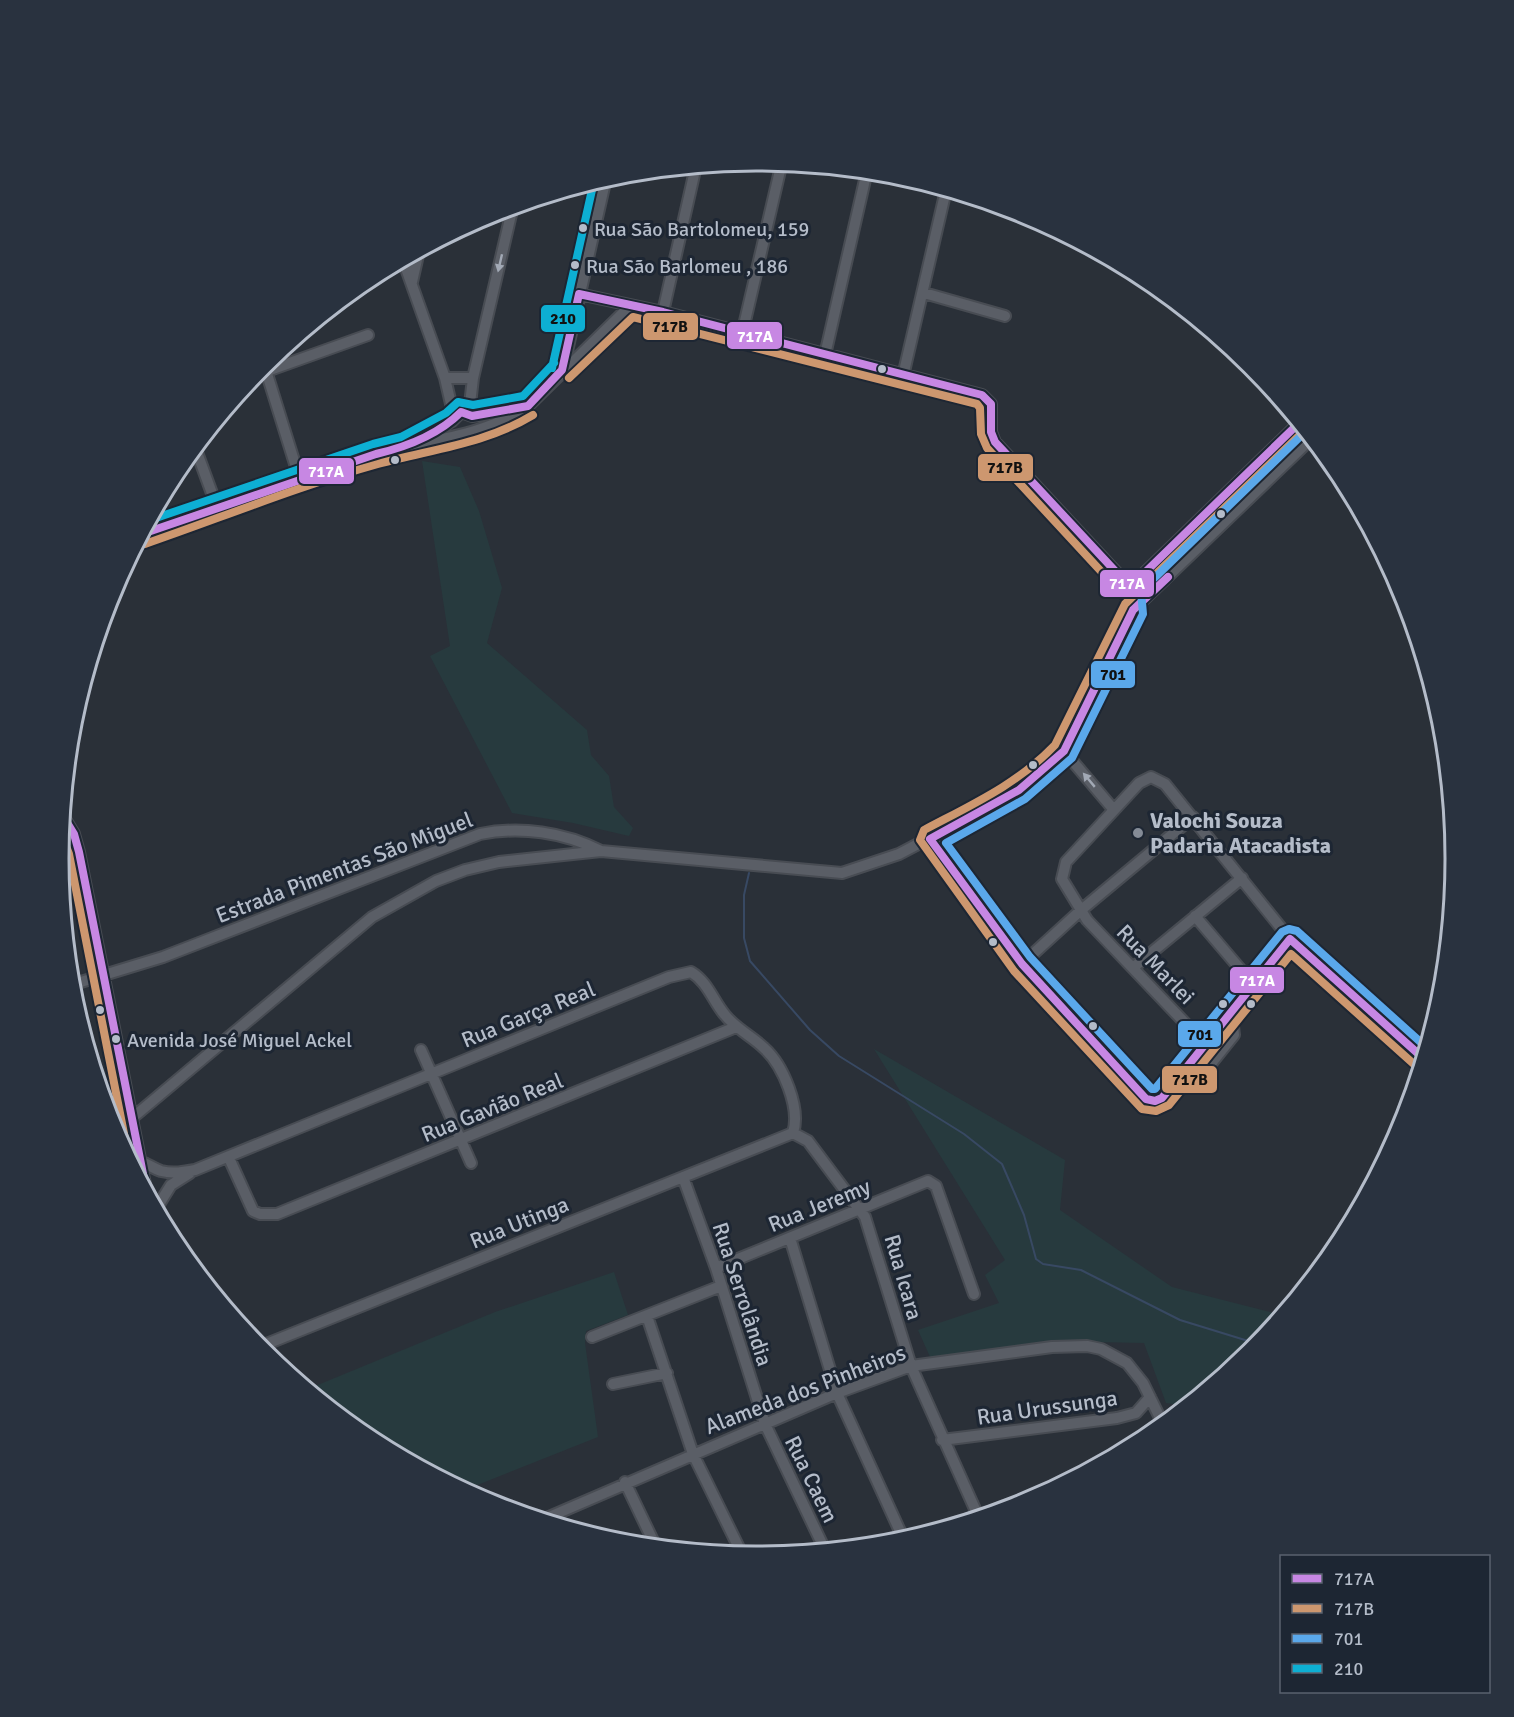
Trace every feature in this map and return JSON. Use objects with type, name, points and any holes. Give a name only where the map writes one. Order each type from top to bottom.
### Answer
[{"type":"street","points":[[742,333],[780,171]]},
{"type":"street","points":[[663,312],[694,174]]},
{"type":"street","points":[[825,355],[865,179]]},
{"type":"street","points":[[562,370],[603,188]]},
{"type":"street","points":[[594,191],[601,198]]},
{"type":"street","points":[[903,376],[945,197]]},
{"type":"street","points":[[465,432],[473,424],[470,415],[473,378],[511,217]]},
{"type":"street","points":[[412,282],[417,261]]},
{"type":"street","points":[[406,267],[445,378],[454,428],[465,432]]},
{"type":"street","points":[[924,292],[1005,316]]},
{"type":"street","points":[[579,294],[663,312],[987,398],[991,404],[991,432],[995,442],[1130,587],[1133,610]]},
{"type":"street","points":[[153,530],[405,447],[419,446],[510,418],[528,406],[562,370],[630,306]]},
{"type":"street","points":[[275,368],[368,335]]},
{"type":"street","points":[[268,376],[300,480]]},
{"type":"street","points":[[445,378],[473,378]]},
{"type":"street","points":[[405,447],[461,412],[470,415],[528,406]]},
{"type":"street","points":[[1130,587],[1293,428]]},
{"type":"street","points":[[131,1119],[336,945],[400,900],[436,881],[499,862],[601,851],[842,873],[881,862],[930,839],[1027,787],[1064,751],[1133,610],[1305,443]]},
{"type":"street","points":[[199,457],[217,507]]},
{"type":"street","points":[[1064,751],[1114,810]]},
{"type":"street","name":"Rua Marlei","points":[[1193,817],[1165,784],[1151,777],[1139,783],[1063,868],[1064,884],[1080,911],[1205,1044]]},
{"type":"street","points":[[1022,964],[1080,911],[1193,817],[1290,939],[1417,1053]]},
{"type":"street","points":[[70,827],[79,852],[129,1106],[135,1153]]},
{"type":"street","name":"Estrada Pimentas São Miguel","points":[[80,983],[163,957],[480,834],[502,830],[544,833],[584,842],[601,851]]},
{"type":"street","points":[[930,839],[1022,964],[1146,1099],[1155,1101],[1162,1098],[1290,939]]},
{"type":"street","points":[[1134,967],[1242,878]]},
{"type":"street","points":[[1195,916],[1253,984]]},
{"type":"street","name":"Rua Garça Real","points":[[195,1170],[230,1158],[681,974],[691,972],[699,977],[736,1027],[766,1049],[778,1066],[795,1114],[793,1133]]},
{"type":"street","points":[[1179,1076],[1195,1079],[1234,1035],[1233,1026],[1227,1016]]},
{"type":"street","name":"Rua Gavião Real","points":[[230,1158],[247,1204],[260,1214],[277,1214],[736,1027]]},
{"type":"street","points":[[422,1050],[471,1163]]},
{"type":"street","points":[[129,1106],[159,1095]]},
{"type":"street","name":"Rua Utinga","points":[[269,1343],[793,1133]]},
{"type":"street","name":"Rua Icara","points":[[793,1133],[808,1141],[861,1210],[872,1236],[911,1366],[942,1440],[976,1511]]},
{"type":"street","points":[[142,1166],[162,1171],[195,1170]]},
{"type":"street","points":[[161,1201],[171,1185],[195,1170]]},
{"type":"street","name":"Rua Serrolândia","points":[[683,1177],[722,1286],[765,1424]]},
{"type":"street","name":"Rua Jeremy","points":[[716,1268],[928,1181],[936,1186],[974,1294]]},
{"type":"street","points":[[790,1238],[837,1393],[900,1531]]},
{"type":"street","points":[[592,1337],[722,1286]]},
{"type":"street","points":[[647,1316],[693,1454],[738,1546]]},
{"type":"street","name":"Alameda dos Pinheiros","points":[[555,1514],[625,1482],[837,1393],[911,1366],[1052,1347],[1087,1346],[1101,1349],[1127,1363],[1143,1383],[1159,1416]]},
{"type":"street","points":[[613,1384],[667,1373]]},
{"type":"street","name":"Rua Urussunga","points":[[942,1440],[1117,1418],[1136,1413],[1150,1397]]},
{"type":"street","name":"Rua Caem","points":[[765,1424],[822,1543]]},
{"type":"street","points":[[625,1482],[652,1538]]},
{"type":"green space","points":[[422,461],[460,467],[479,511],[502,588],[487,643],[587,730],[591,755],[609,776],[614,807],[633,828],[629,836],[573,823],[512,813],[430,656],[450,646]]},
{"type":"green space","points":[[874,1049],[1065,1160],[1060,1210],[1172,1287],[1273,1313],[1211,1376],[1175,1404],[1166,1403],[1144,1343],[1045,1341],[931,1359],[918,1330],[999,1303],[985,1275],[1005,1260]]},
{"type":"green space","points":[[614,1272],[628,1315],[586,1331],[585,1343],[598,1437],[475,1486],[453,1476],[375,1431],[315,1386],[495,1312]]},
{"type":"waterway","points":[[749,873],[744,895],[744,938],[750,961],[810,1030],[839,1056],[964,1134],[1002,1164],[1024,1215],[1036,1259],[1043,1264],[1081,1270],[1180,1320],[1247,1341]]},
{"type":"transit line","name":"210","points":[[552,368],[592,191]]},
{"type":"transit line","name":"717A","points":[[152,530],[399,448],[443,427],[461,412],[472,416],[528,406],[562,370],[579,294],[663,312],[982,395],[991,404],[991,432],[995,442],[1130,587],[1293,428]]},
{"type":"transit line","name":"717B","points":[[569,378],[633,317],[977,404],[980,408],[981,434],[987,448],[1122,594]]},
{"type":"transit line","name":"210","points":[[160,517],[373,444],[401,437],[446,413],[458,402],[473,405],[523,396],[554,363]]},
{"type":"transit line","name":"717B","points":[[145,544],[349,473],[496,433],[533,415]]},
{"type":"transit line","name":"717B","points":[[1299,436],[1125,604],[1055,745],[1041,759],[1010,782],[924,830],[920,840],[1014,971],[1142,1109],[1156,1111],[1169,1105],[1291,954],[1413,1064]]},
{"type":"transit line","name":"701","points":[[1300,437],[1141,591],[1143,614],[1072,758],[1025,799],[946,843],[1030,957],[1152,1089],[1155,1089],[1282,932],[1289,929],[1297,931],[1420,1042]]},
{"type":"transit line","name":"717A","points":[[1168,577],[1133,610],[1064,751],[1019,790],[930,839],[1022,964],[1146,1099],[1155,1101],[1162,1098],[1290,939],[1417,1053]]},
{"type":"transit line","name":"717A","points":[[70,827],[79,852],[141,1165]]},
{"type":"transit line","name":"717B","points":[[69,854],[122,1125]]},
{"type":"place","name":"Rua São Bartolomeu, 159","points":[[583,228]]},
{"type":"place","name":"Rua São Barlomeu , 186","points":[[575,265]]},
{"type":"place","name":"Valochi Souza Padaria Atacadista","points":[[1138,833]]},
{"type":"place","name":"Avenida José Miguel Ackel","points":[[116,1039]]}]
